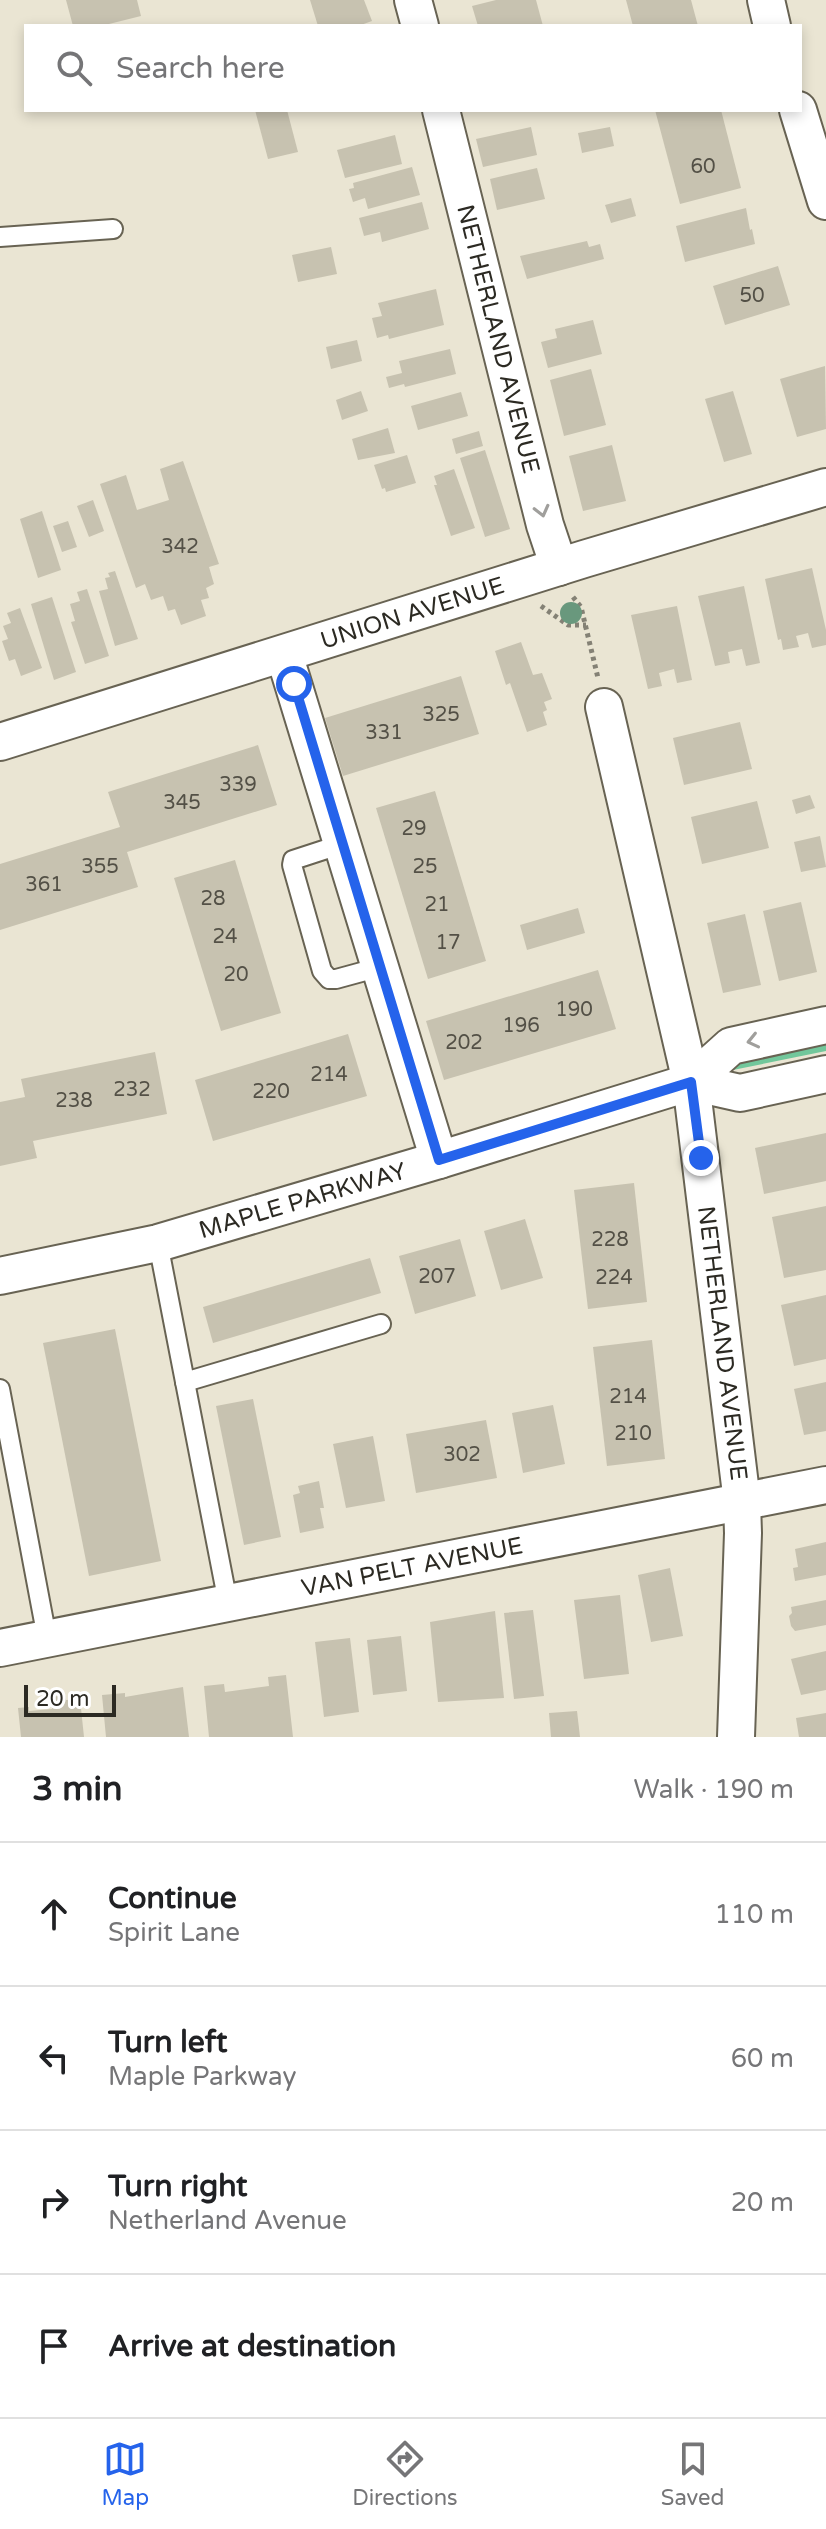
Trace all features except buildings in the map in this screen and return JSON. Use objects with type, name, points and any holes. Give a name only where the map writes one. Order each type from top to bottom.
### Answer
[{"type":"street","points":[[413,0],[419,24]]},
{"type":"street","points":[[766,0],[772,24]]},
{"type":"street","name":"NETHERLAND AVENUE","points":[[442,112],[545,525],[566,582]]},
{"type":"street","points":[[799,112],[826,201]]},
{"type":"street","name":"UNION AVENUE","points":[[0,742],[284,654],[566,582],[826,487]]},
{"type":"street","points":[[284,654],[439,1160]]},
{"type":"street","name":"NETHERLAND AVENUE","points":[[604,707],[691,1082],[742,1502],[736,1737]]},
{"type":"street","name":"MAPLE PARKWAY","points":[[0,1276],[158,1243],[439,1160],[691,1082],[731,1046],[826,1025]]},
{"type":"street","name":"MAPLE PARKWAY","points":[[691,1082],[740,1093],[826,1074]]},
{"type":"street","name":"VAN PELT AVENUE","points":[[0,1648],[826,1485]]},
{"type":"lane","points":[[0,237],[113,229]]},
{"type":"lane","points":[[342,844],[300,857],[293,860],[292,865],[322,971],[329,979],[336,979],[380,967]]},
{"type":"lane","points":[[158,1243],[228,1603]]},
{"type":"lane","points":[[185,1382],[381,1324]]},
{"type":"lane","points":[[0,1389],[3,1422],[47,1638]]},
{"type":"path","points":[[566,582],[581,607],[604,707]]},
{"type":"path","points":[[540,606],[568,625],[586,625]]},
{"type":"green space","points":[[826,1044],[826,1051],[728,1071],[730,1064]]},
{"type":"route","points":[[294,684],[439,1160],[691,1082],[701,1158]]}]
